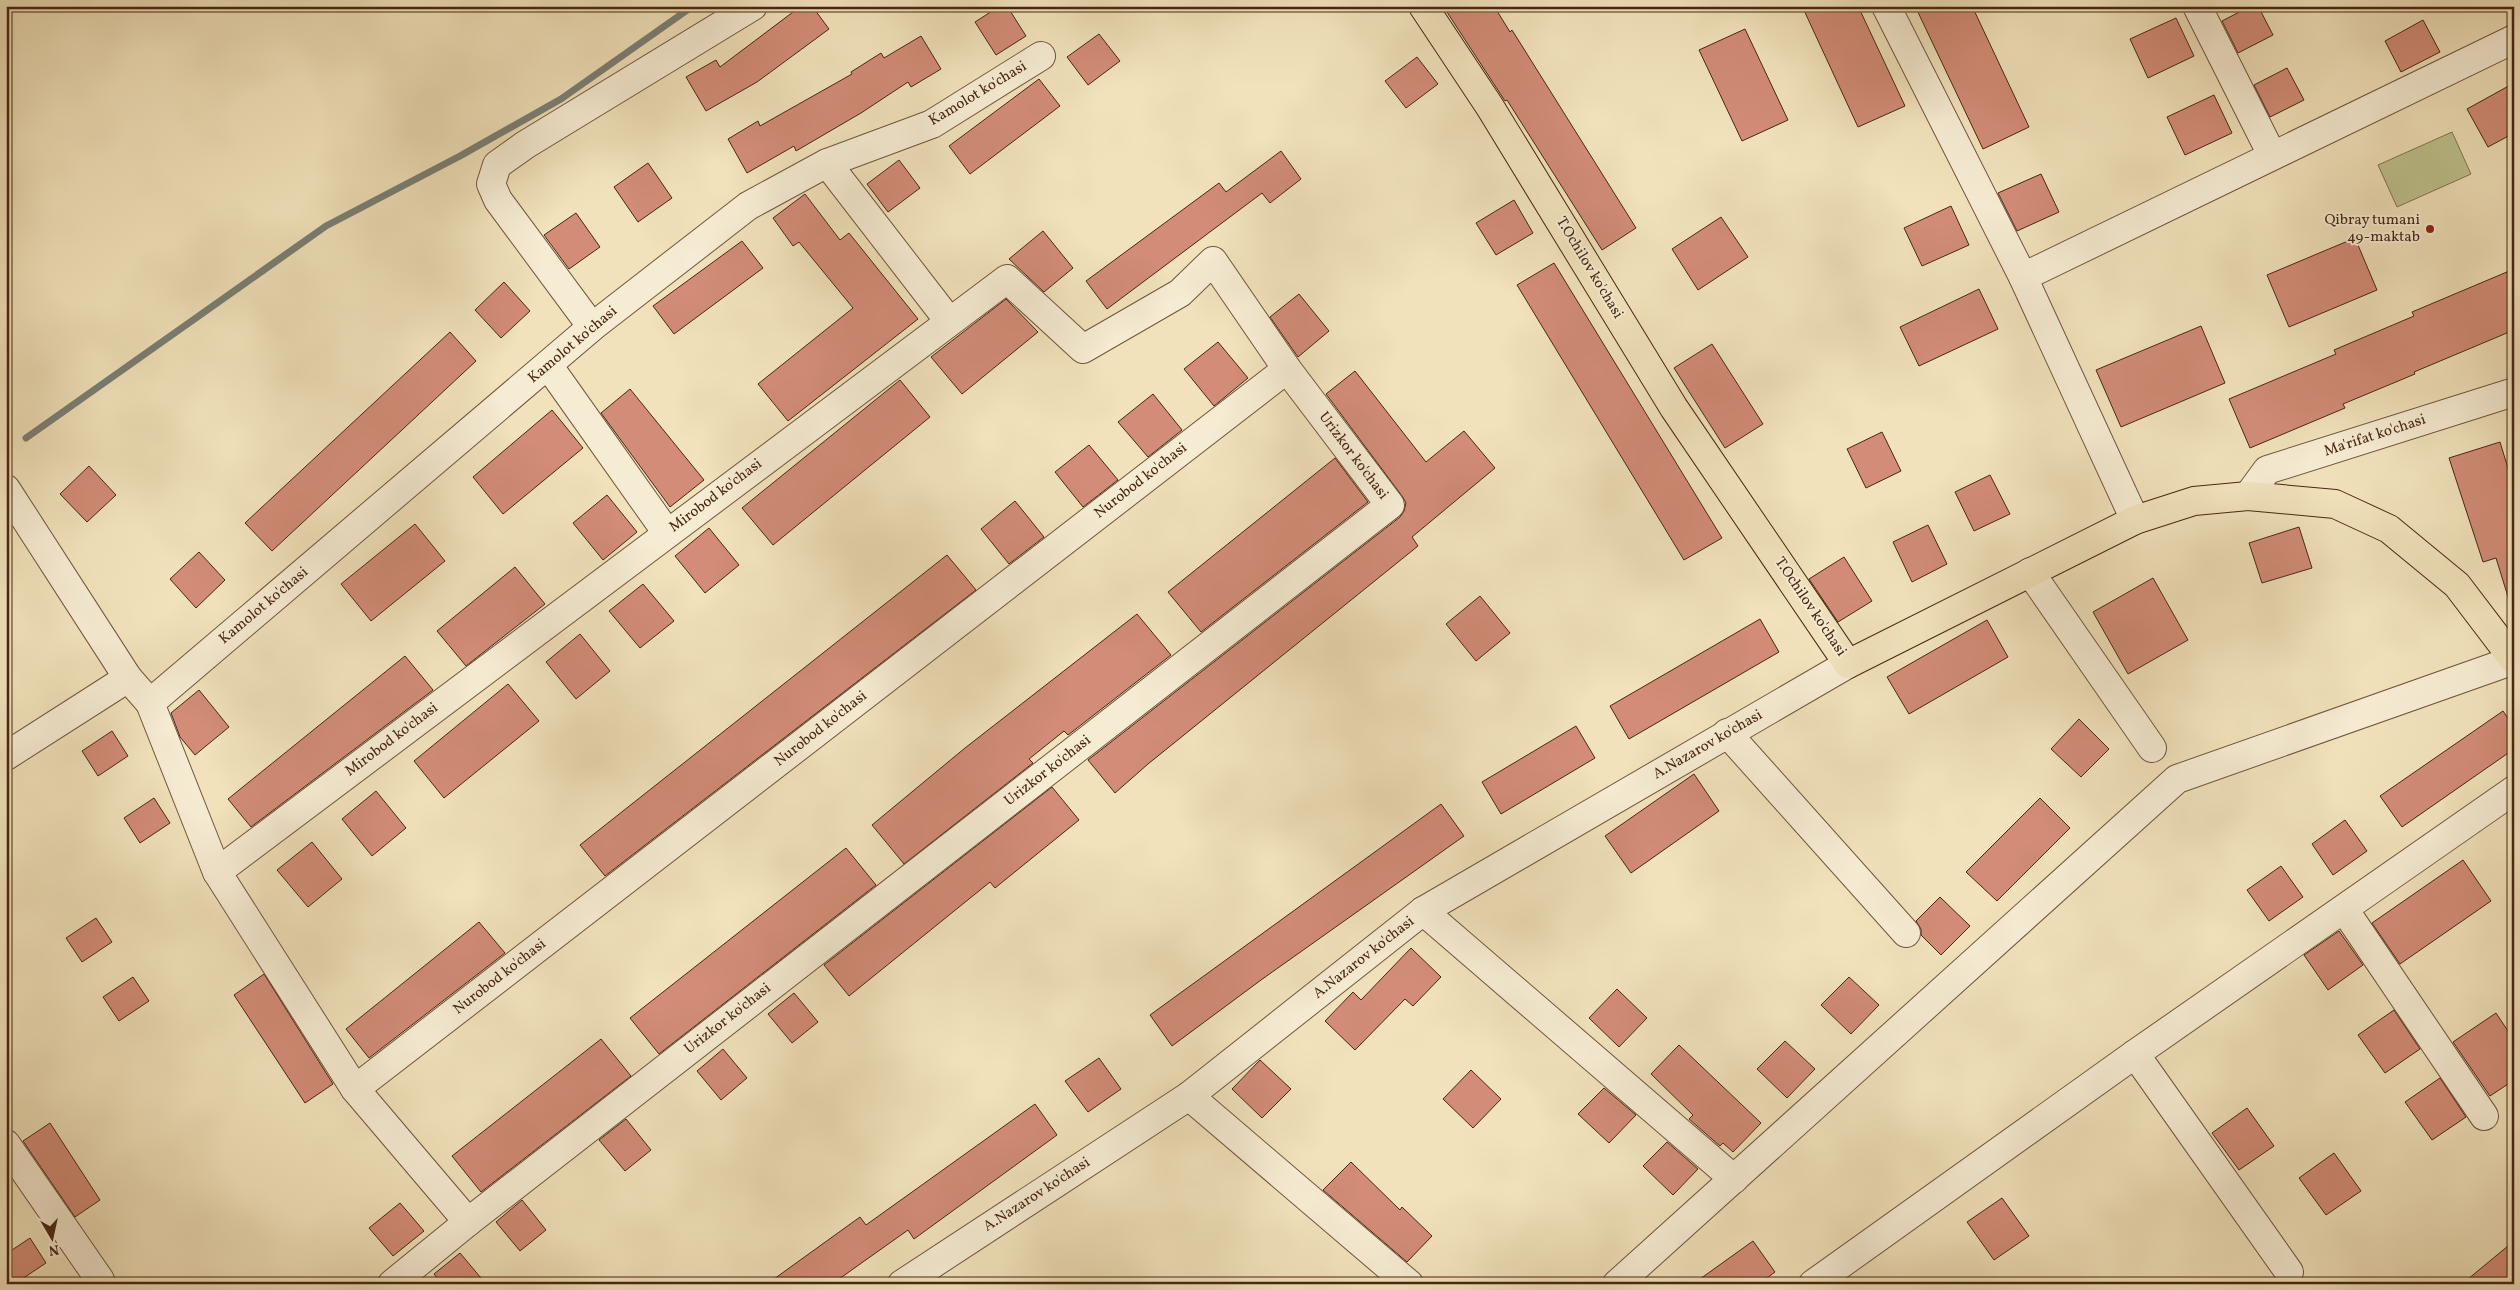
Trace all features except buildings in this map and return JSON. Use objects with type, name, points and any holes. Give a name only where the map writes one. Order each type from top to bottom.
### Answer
[{"type":"main road","name":"T.Ochilov ko'chasi","points":[[1423,6],[1490,107],[1674,408],[1848,664],[2135,520],[2194,501],[2248,496],[2335,504],[2389,529],[2458,585],[2514,660]]},
{"type":"street","points":[[592,327],[498,200],[491,184],[497,165],[525,145],[753,6]]},
{"type":"street","points":[[1886,6],[2023,277],[2135,520]]},
{"type":"street","points":[[2197,6],[2272,155]]},
{"type":"street","points":[[2023,277],[2514,39]]},
{"type":"street","name":"Kamolot ko'chasi","points":[[150,703],[592,327],[748,206],[827,162],[932,124],[1041,56]]},
{"type":"street","points":[[827,162],[949,320]]},
{"type":"street","name":"Mirobod ko'chasi","points":[[217,872],[949,320],[1007,279],[1084,349],[1180,293],[1213,261]]},
{"type":"street","name":"Urizkor ko'chasi","points":[[468,1222],[1390,505],[1287,369],[1213,261]]},
{"type":"street","points":[[548,365],[667,533]]},
{"type":"street","name":"Nurobod ko'chasi","points":[[355,1089],[1287,369]]},
{"type":"street","name":"Ma'rifat ko'chasi","points":[[2248,496],[2267,470],[2514,392]]},
{"type":"street","points":[[6,489],[128,678],[150,703],[217,872],[355,1089],[468,1222],[392,1284]]},
{"type":"street","points":[[2030,572],[2152,748]]},
{"type":"street","points":[[1617,1284],[2177,779],[2514,660]]},
{"type":"street","name":"A.Nazarov ko'chasi","points":[[920,1279],[1189,1096],[1424,911],[1848,664]]},
{"type":"street","points":[[6,756],[128,678]]},
{"type":"street","points":[[1727,733],[1906,933]]},
{"type":"street","points":[[1812,1284],[2135,1054],[2514,790]]},
{"type":"street","points":[[2344,909],[2484,1116]]},
{"type":"street","points":[[1424,911],[1734,1179]]},
{"type":"street","points":[[2135,1054],[2289,1272]]},
{"type":"street","points":[[1189,1096],[1409,1284]]},
{"type":"street","points":[[6,1144],[100,1280],[95,1284]]},
{"type":"green space","points":[[2452,132],[2471,174],[2397,207],[2378,165]]},
{"type":"waterway","points":[[26,438],[326,226],[460,156],[561,99],[693,6]]},
{"type":"place","name":"Qibray tumani 49-maktab","points":[[2430,229]]}]
